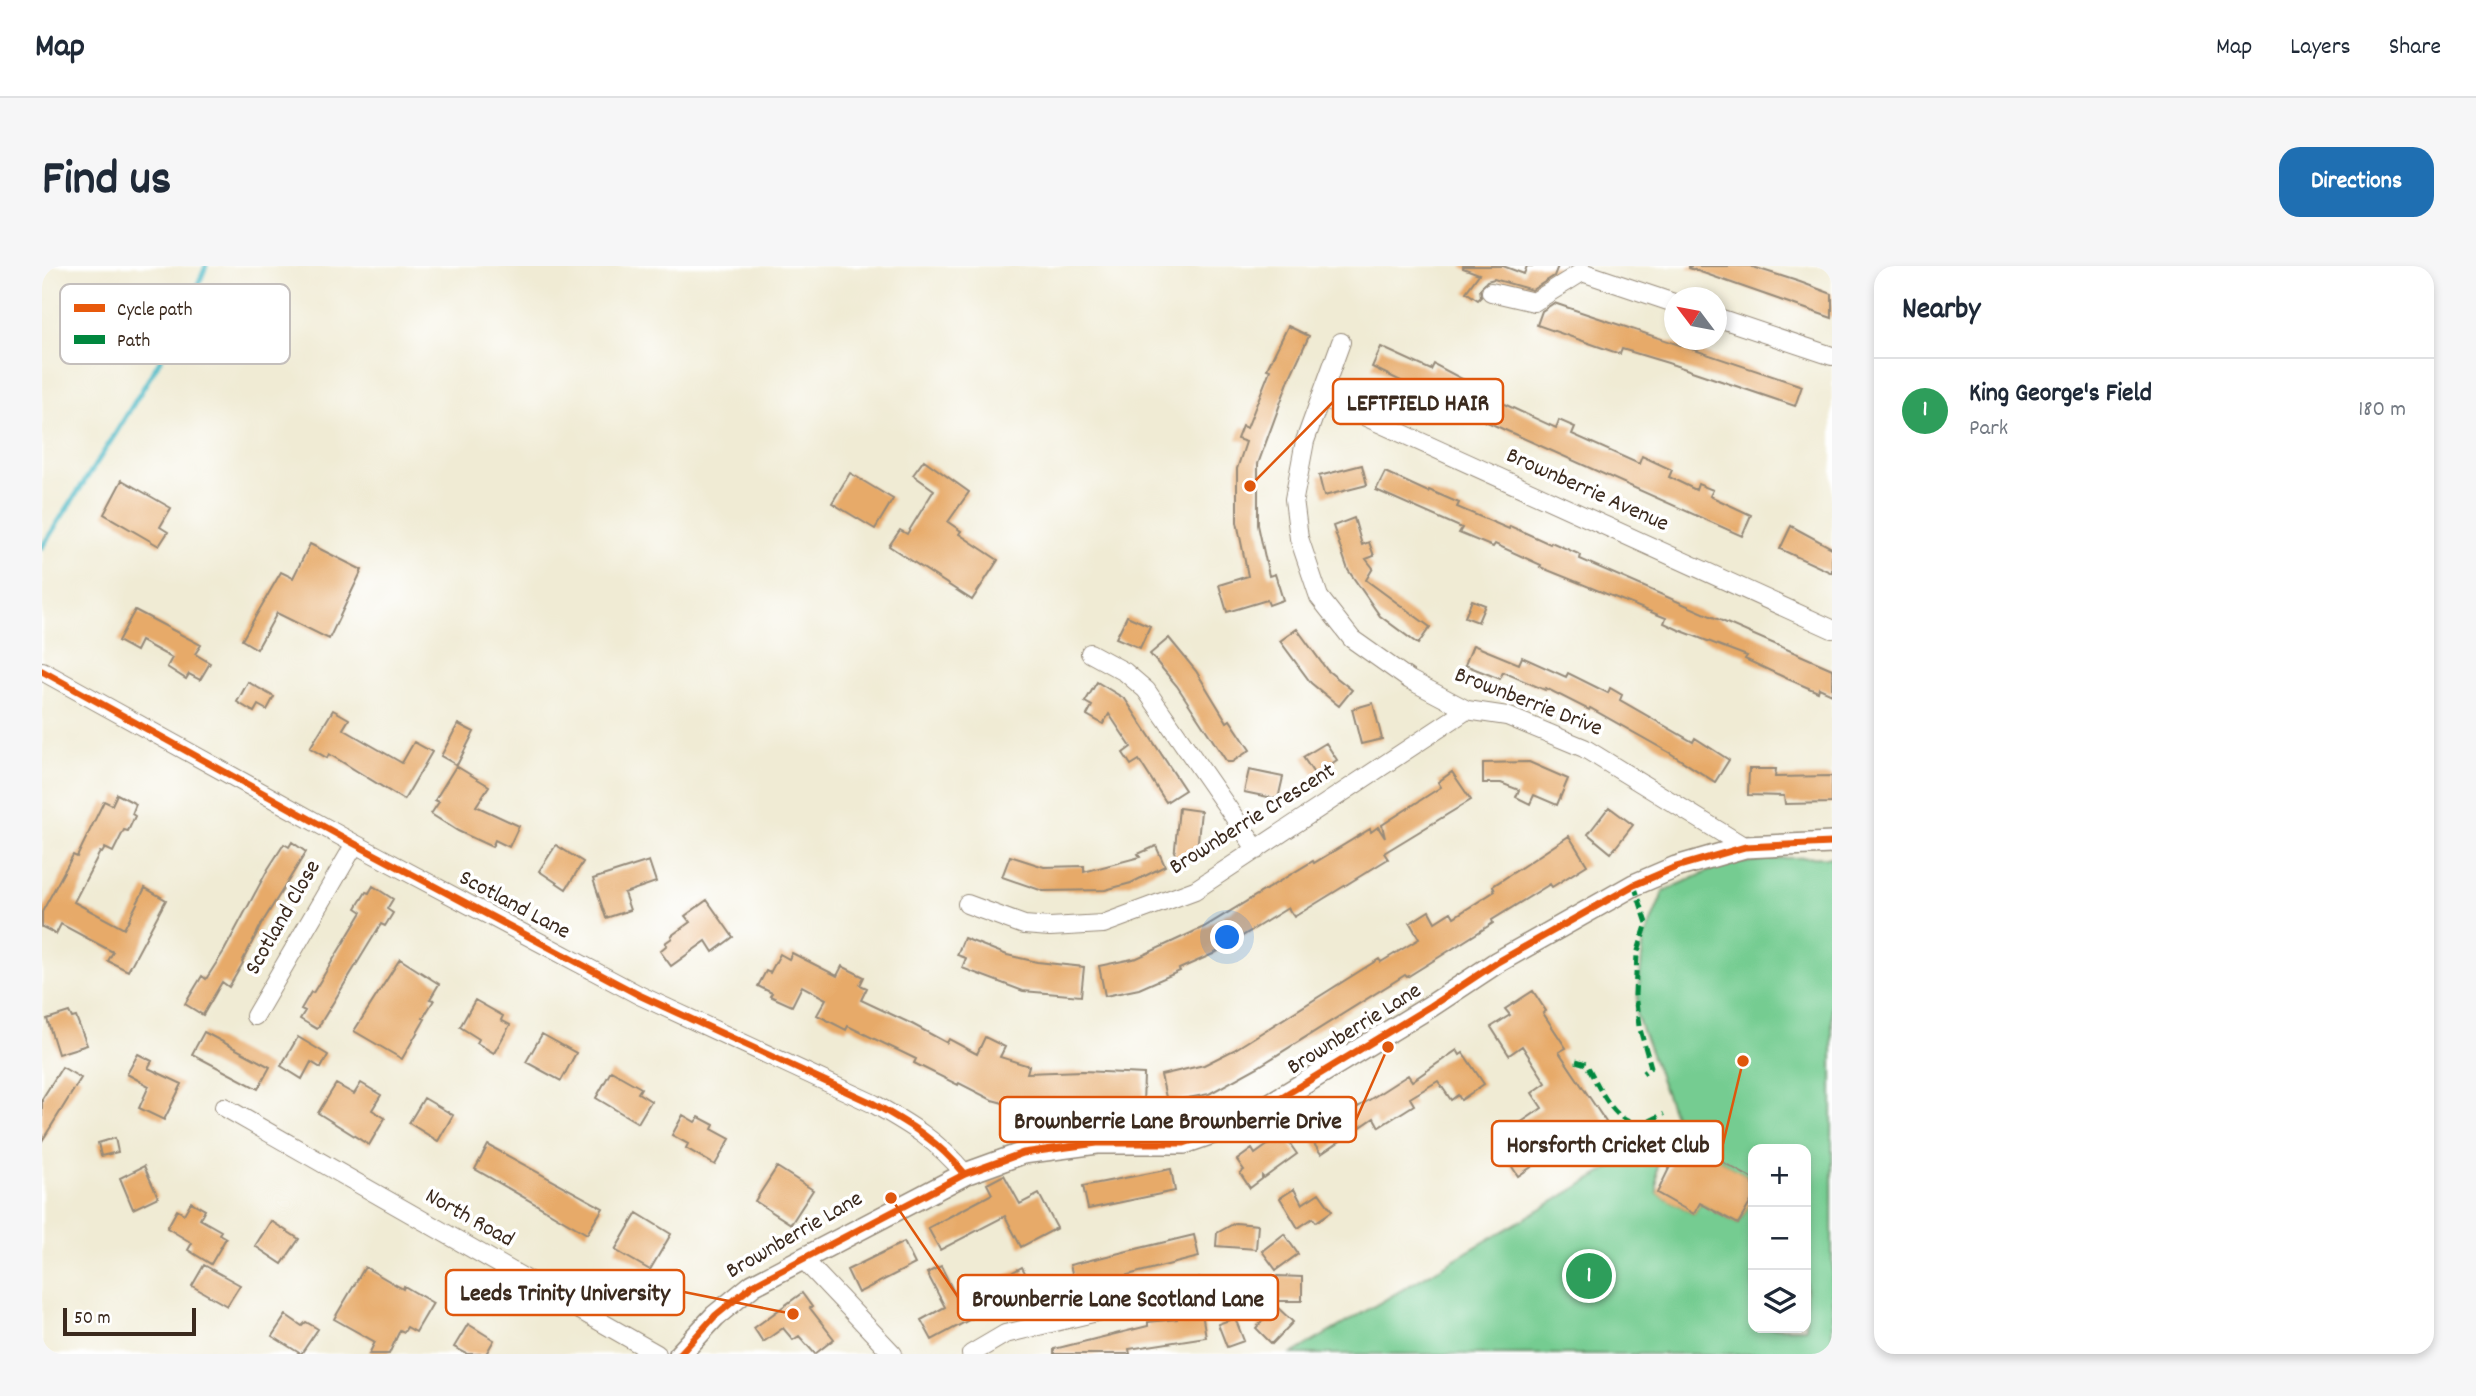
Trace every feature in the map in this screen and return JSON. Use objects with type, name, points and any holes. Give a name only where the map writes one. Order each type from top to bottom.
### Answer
[{"type":"street","points":[[1491,292],[1534,302],[1583,272],[1664,299]]},
{"type":"street","points":[[1727,320],[1832,356]]},
{"type":"street","name":"Brownberrie Drive","points":[[1341,342],[1305,441],[1294,499],[1299,538],[1319,597],[1352,639],[1410,680],[1467,710],[1507,716],[1584,748],[1745,847]]},
{"type":"street","name":"Brownberrie Avenue","points":[[1322,397],[1832,629]]},
{"type":"street","points":[[1090,653],[1125,672],[1146,690],[1256,850]]},
{"type":"street","name":"Scotland Lane","points":[[42,671],[355,844],[639,995],[874,1104],[908,1123],[946,1150],[965,1174]]},
{"type":"street","name":"Brownberrie Crescent","points":[[967,904],[1024,925],[1050,927],[1103,924],[1195,890],[1467,710]]},
{"type":"street","name":"Brownberrie Lane","points":[[680,1354],[715,1316],[753,1285],[965,1174],[1023,1153],[1097,1143],[1184,1143],[1236,1125],[1567,921],[1634,885],[1676,866],[1745,847],[1832,843]]},
{"type":"street","name":"Scotland Close","points":[[255,1016],[355,844]]},
{"type":"street","name":"North Road","points":[[224,1107],[657,1354]]},
{"type":"street","points":[[803,1259],[893,1354]]},
{"type":"street","points":[[971,1354],[1005,1334],[1202,1287],[1221,1290]]},
{"type":"green space","points":[[1832,857],[1832,1354],[1292,1354],[1657,1141],[1657,1193],[1694,1214],[1700,1203],[1738,1224],[1748,1207],[1748,1333],[1811,1333],[1811,1144],[1748,1144],[1748,1176],[1683,1140],[1636,1014],[1644,939],[1664,891],[1723,865],[1784,858]]},
{"type":"building","points":[[1463,266],[1503,266],[1524,274],[1527,266],[1558,266],[1554,276],[1532,290],[1494,279],[1487,281],[1480,289],[1481,297],[1478,300],[1466,292],[1479,274]]},
{"type":"building","points":[[1750,266],[1800,282],[1832,294],[1832,318],[1689,268]]},
{"type":"building","points":[[1554,303],[1664,340],[1664,350],[1694,350],[1802,386],[1795,406],[1668,363],[1622,349],[1620,354],[1537,325],[1542,311]]},
{"type":"building","points":[[1288,326],[1309,336],[1290,377],[1258,464],[1258,525],[1269,576],[1275,574],[1283,600],[1269,605],[1267,600],[1227,612],[1219,585],[1248,576],[1237,522],[1237,469],[1246,442],[1237,439],[1242,426],[1247,428],[1270,370],[1267,369]]},
{"type":"building","points":[[1381,347],[1431,370],[1434,364],[1464,380],[1461,387],[1556,428],[1559,420],[1575,427],[1572,434],[1639,464],[1642,456],[1672,470],[1669,477],[1696,490],[1698,484],[1713,490],[1710,496],[1751,515],[1742,536],[1467,413],[1372,367]]},
{"type":"building","points":[[924,460],[969,492],[948,522],[961,531],[959,534],[998,560],[972,600],[889,546],[900,530],[907,534],[934,490],[913,475]]},
{"type":"building","points":[[1362,465],[1367,485],[1324,496],[1319,476]]},
{"type":"building","points":[[1385,472],[1459,503],[1457,507],[1581,555],[1580,559],[1832,669],[1832,694],[1819,688],[1818,692],[1788,679],[1745,659],[1747,656],[1664,623],[1666,618],[1540,567],[1541,565],[1495,544],[1493,547],[1459,533],[1462,528],[1376,490]]},
{"type":"building","points":[[850,473],[893,499],[875,529],[832,503]]},
{"type":"building","points":[[122,480],[171,508],[160,527],[168,532],[159,546],[104,514]]},
{"type":"building","points":[[1354,518],[1362,545],[1369,542],[1374,556],[1366,559],[1373,568],[1366,580],[1430,627],[1418,644],[1380,616],[1348,570],[1333,526]]},
{"type":"building","points":[[1791,526],[1832,548],[1832,573],[1780,549]]},
{"type":"building","points":[[310,544],[362,570],[329,639],[277,613],[257,649],[242,640],[281,572],[293,578]]},
{"type":"building","points":[[1472,600],[1485,605],[1478,622],[1465,617]]},
{"type":"building","points":[[135,610],[201,645],[195,654],[210,663],[200,680],[189,674],[186,679],[167,667],[172,658],[141,641],[136,651],[118,641]]},
{"type":"building","points":[[1127,616],[1150,626],[1140,648],[1116,638]]},
{"type":"building","points":[[1297,629],[1327,670],[1352,690],[1339,706],[1311,683],[1280,641]]},
{"type":"building","points":[[1169,638],[1196,671],[1227,722],[1230,720],[1250,750],[1232,762],[1227,762],[1177,686],[1150,654]]},
{"type":"building","points":[[1473,645],[1519,664],[1522,657],[1566,677],[1568,673],[1608,693],[1610,688],[1622,695],[1620,700],[1693,742],[1695,738],[1729,760],[1715,782],[1590,708],[1589,710],[1546,688],[1545,690],[1503,672],[1500,679],[1465,665]]},
{"type":"building","points":[[248,682],[274,697],[267,710],[258,705],[254,712],[237,702]]},
{"type":"building","points":[[1097,682],[1125,699],[1185,790],[1166,802],[1139,760],[1131,765],[1123,753],[1131,747],[1109,714],[1103,724],[1087,715],[1092,706],[1085,702]]},
{"type":"building","points":[[1373,703],[1382,739],[1361,744],[1352,709]]},
{"type":"building","points":[[333,710],[349,719],[343,729],[402,763],[414,742],[432,752],[404,800],[329,754],[327,758],[310,748]]},
{"type":"building","points":[[458,724],[474,732],[457,765],[441,756]]},
{"type":"building","points":[[1326,743],[1337,760],[1315,775],[1303,757]]},
{"type":"building","points":[[1529,762],[1568,779],[1557,805],[1534,795],[1530,804],[1516,797],[1519,790],[1501,783],[1483,783],[1483,763]]},
{"type":"building","points":[[456,766],[489,786],[476,806],[519,826],[509,847],[495,840],[492,847],[458,831],[431,814],[439,802],[435,800]]},
{"type":"building","points":[[1749,769],[1776,769],[1775,777],[1832,776],[1832,803],[1785,804],[1784,796],[1748,795]]},
{"type":"building","points":[[1249,770],[1283,777],[1278,799],[1244,792]]},
{"type":"building","points":[[1452,772],[1471,800],[1384,853],[1388,859],[1294,917],[1288,908],[1213,954],[1179,969],[1180,971],[1139,989],[1105,996],[1099,966],[1137,958],[1204,927],[1370,829],[1371,832],[1378,827],[1385,838],[1382,825],[1441,787],[1438,782]]},
{"type":"building","points":[[117,794],[136,804],[132,814],[135,816],[113,852],[105,848],[100,852],[74,902],[124,929],[145,888],[166,900],[128,971],[108,961],[113,952],[61,924],[56,934],[42,927],[42,912],[73,855],[77,857],[104,801],[112,805]]},
{"type":"building","points":[[1609,807],[1633,825],[1611,853],[1588,834]]},
{"type":"building","points":[[1179,808],[1201,811],[1196,860],[1174,858]]},
{"type":"building","points":[[1569,836],[1587,865],[1552,887],[1550,884],[1444,954],[1407,977],[1405,975],[1258,1067],[1209,1094],[1167,1102],[1161,1075],[1204,1065],[1234,1050],[1379,959],[1381,962],[1419,939],[1410,923],[1429,911],[1435,922],[1451,912],[1454,917],[1495,891],[1493,886]]},
{"type":"building","points":[[292,842],[306,852],[262,923],[229,987],[222,982],[203,1015],[185,1004],[202,976],[206,979],[224,951],[284,844],[289,847]]},
{"type":"building","points":[[556,845],[583,862],[566,889],[539,871]]},
{"type":"building","points":[[1156,846],[1165,866],[1131,883],[1105,890],[1043,891],[1002,877],[1010,856],[1044,867],[1084,866],[1084,872],[1140,857],[1138,854]]},
{"type":"building","points":[[649,861],[656,882],[624,893],[630,910],[606,918],[593,879]]},
{"type":"building","points":[[373,886],[393,899],[387,909],[393,913],[385,926],[381,924],[317,1029],[300,1019],[305,1011],[301,1009],[362,912],[356,908]]},
{"type":"building","points":[[707,900],[733,937],[713,952],[706,941],[671,966],[660,951],[671,936],[690,922],[685,916]]},
{"type":"building","points":[[964,938],[1007,955],[1037,962],[1084,967],[1081,996],[1023,991],[962,968],[966,958],[957,955]]},
{"type":"building","points":[[792,953],[837,976],[842,966],[864,977],[860,985],[867,988],[861,1000],[947,1043],[949,1039],[977,1054],[985,1037],[1005,1047],[1000,1057],[1029,1066],[1027,1073],[1083,1071],[1144,1074],[1143,1106],[1023,1105],[1022,1108],[992,1100],[914,1063],[916,1059],[848,1026],[846,1030],[817,1015],[826,999],[802,986],[792,1006],[770,996],[772,993],[758,986],[766,971],[770,973],[780,954],[789,959]]},
{"type":"building","points":[[400,959],[439,984],[430,999],[434,1000],[423,1018],[425,1019],[402,1059],[354,1031]]},
{"type":"building","points":[[1533,991],[1546,1011],[1543,1013],[1566,1048],[1559,1052],[1606,1122],[1573,1144],[1571,1140],[1518,1176],[1495,1140],[1542,1108],[1532,1093],[1546,1083],[1522,1046],[1509,1055],[1491,1027],[1510,1015],[1505,1009]]},
{"type":"building","points":[[475,1000],[503,1016],[501,1020],[510,1025],[494,1053],[477,1043],[479,1039],[460,1027]]},
{"type":"building","points":[[69,1012],[72,1018],[76,1017],[87,1045],[58,1054],[47,1019]]},
{"type":"building","points":[[204,1032],[270,1067],[258,1089],[192,1054]]},
{"type":"building","points":[[542,1034],[576,1053],[561,1081],[526,1062]]},
{"type":"building","points":[[298,1037],[328,1055],[321,1068],[311,1062],[302,1079],[281,1066]]},
{"type":"building","points":[[1457,1050],[1460,1055],[1463,1053],[1484,1084],[1461,1100],[1458,1095],[1451,1100],[1438,1081],[1410,1098],[1414,1105],[1379,1127],[1374,1118],[1321,1154],[1310,1138],[1408,1075],[1412,1081]]},
{"type":"building","points":[[138,1054],[152,1061],[148,1068],[182,1084],[164,1120],[139,1108],[149,1086],[127,1074]]},
{"type":"building","points":[[62,1067],[81,1078],[42,1141],[42,1099]]},
{"type":"building","points":[[611,1071],[641,1088],[638,1093],[651,1101],[638,1123],[596,1098]]},
{"type":"building","points":[[361,1083],[381,1095],[372,1110],[385,1118],[369,1145],[318,1113],[336,1084],[354,1094]]},
{"type":"building","points":[[424,1098],[453,1115],[438,1141],[409,1123]]},
{"type":"building","points":[[683,1115],[695,1122],[699,1117],[714,1125],[712,1129],[730,1139],[715,1165],[686,1148],[688,1144],[672,1135]]},
{"type":"building","points":[[1283,1134],[1297,1154],[1264,1178],[1262,1176],[1262,1179],[1250,1188],[1240,1173],[1244,1170],[1237,1160],[1252,1149],[1255,1154]]},
{"type":"building","points":[[115,1138],[118,1152],[101,1156],[98,1143]]},
{"type":"building","points":[[1683,1140],[1748,1176],[1748,1207],[1738,1224],[1700,1203],[1694,1214],[1657,1193]]},
{"type":"building","points":[[488,1145],[603,1208],[587,1234],[475,1169]]},
{"type":"building","points":[[144,1166],[158,1197],[133,1209],[120,1178]]},
{"type":"building","points":[[777,1167],[813,1190],[791,1224],[755,1201]]},
{"type":"building","points":[[1171,1169],[1175,1191],[1088,1209],[1083,1186]]},
{"type":"building","points":[[1004,1175],[1020,1204],[1039,1194],[1057,1228],[1021,1247],[1005,1216],[940,1250],[928,1228],[992,1194],[987,1184]]},
{"type":"building","points":[[1294,1189],[1302,1204],[1319,1193],[1332,1211],[1316,1222],[1313,1218],[1298,1228],[1280,1198]]},
{"type":"building","points":[[191,1202],[205,1210],[200,1219],[221,1231],[219,1234],[226,1238],[211,1264],[188,1250],[192,1243],[167,1228],[177,1210],[184,1214]]},
{"type":"building","points":[[637,1213],[671,1234],[650,1270],[615,1250]]},
{"type":"building","points":[[271,1221],[299,1239],[282,1264],[255,1246]]},
{"type":"building","points":[[1235,1223],[1258,1225],[1256,1249],[1216,1246],[1217,1233]]},
{"type":"building","points":[[1284,1234],[1298,1254],[1276,1270],[1262,1251]]},
{"type":"building","points":[[1194,1235],[1199,1257],[1076,1288],[1070,1265]]},
{"type":"building","points":[[904,1242],[915,1264],[858,1293],[847,1270]]},
{"type":"building","points":[[204,1265],[240,1285],[227,1306],[192,1286]]},
{"type":"building","points":[[941,1266],[958,1301],[1022,1267],[1032,1286],[932,1340],[921,1320],[945,1307],[927,1273]]},
{"type":"building","points":[[365,1267],[433,1303],[416,1332],[407,1327],[404,1332],[400,1330],[389,1354],[369,1354],[375,1342],[334,1319]]},
{"type":"building","points":[[1277,1276],[1302,1277],[1302,1301],[1277,1301]]},
{"type":"building","points":[[802,1293],[834,1339],[815,1354],[799,1336],[793,1340],[783,1328],[763,1342],[754,1328]]},
{"type":"building","points":[[1276,1306],[1293,1322],[1272,1344],[1256,1328]]},
{"type":"building","points":[[1202,1313],[1206,1337],[1129,1349],[1130,1354],[1054,1354],[1054,1349],[1148,1326],[1148,1322]]},
{"type":"building","points":[[286,1315],[302,1326],[306,1322],[318,1329],[301,1354],[272,1336]]},
{"type":"building","points":[[1235,1318],[1244,1341],[1227,1347],[1218,1324]]},
{"type":"building","points":[[468,1324],[494,1340],[486,1354],[467,1354],[454,1347]]},
{"type":"waterway","points":[[199,284],[206,266]]},
{"type":"waterway","points":[[42,547],[158,364]]},
{"type":"marked path","points":[[1634,885],[1647,923],[1637,954],[1635,995],[1639,1026],[1651,1067],[1643,1073]]},
{"type":"marked path","points":[[1576,1061],[1586,1064],[1607,1101],[1629,1122],[1648,1122],[1664,1114]]},
{"type":"cycle path","points":[[42,671],[355,844],[639,995],[874,1104],[923,1135],[945,1152],[965,1174]]},
{"type":"cycle path","points":[[680,1354],[715,1316],[753,1285],[965,1174],[1023,1153],[1097,1143],[1184,1143],[1236,1125],[1431,1006],[1496,963],[1634,885],[1676,867],[1745,847],[1832,843]]},
{"type":"place","name":"LEFTFIELD HAIR","points":[[1250,486]]},
{"type":"place","name":"Brownberrie Lane Brownberrie Drive","points":[[1388,1047]]},
{"type":"place","name":"Horsforth Cricket Club","points":[[1743,1061]]},
{"type":"place","name":"Brownberrie Lane Scotland Lane","points":[[891,1198]]},
{"type":"place","name":"King George's Field","points":[[1589,1276]]},
{"type":"place","name":"Leeds Trinity University","points":[[793,1314]]}]
